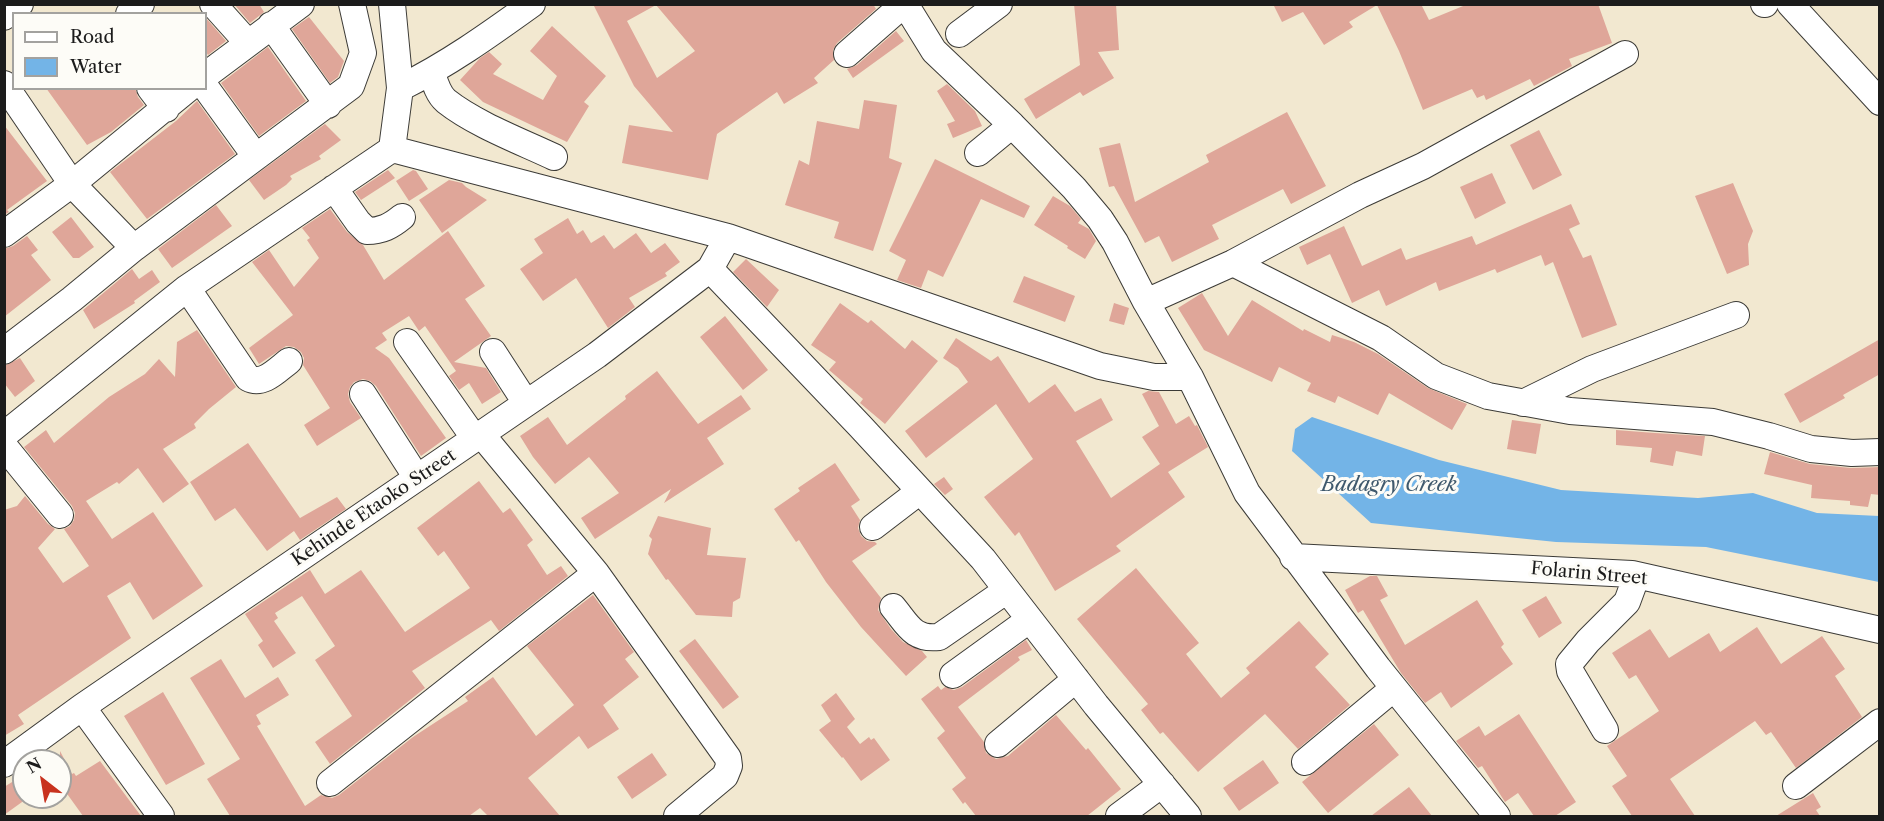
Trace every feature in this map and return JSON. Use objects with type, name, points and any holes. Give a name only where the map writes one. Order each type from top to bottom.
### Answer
[{"type":"street","points":[[4,17],[20,4]]},
{"type":"street","points":[[213,4],[248,43]]},
{"type":"street","points":[[207,74],[301,4]]},
{"type":"street","points":[[4,351],[134,248],[351,86],[363,53],[352,4]]},
{"type":"street","points":[[392,4],[400,88],[392,149]]},
{"type":"street","points":[[400,88],[432,73],[532,4]]},
{"type":"street","points":[[847,54],[904,4],[934,51],[1074,188],[1100,219],[1115,242],[1146,302],[1190,377],[1247,493],[1394,688],[1497,816]]},
{"type":"street","points":[[959,34],[999,4]]},
{"type":"street","points":[[1790,4],[1880,102]]},
{"type":"street","points":[[271,26],[328,105]]},
{"type":"street","points":[[1146,302],[1233,262],[1360,195],[1424,166],[1625,54]]},
{"type":"street","points":[[432,73],[436,87],[445,100],[484,124],[554,157]]},
{"type":"street","points":[[207,89],[256,157]]},
{"type":"street","points":[[152,90],[166,109]]},
{"type":"street","points":[[4,234],[72,184],[187,90]]},
{"type":"street","points":[[14,95],[72,184],[134,248]]},
{"type":"street","points":[[978,153],[1012,125]]},
{"type":"street","points":[[4,435],[187,288],[392,149],[728,237],[1100,366],[1154,377],[1190,377]]},
{"type":"street","points":[[334,188],[358,222],[368,231],[377,231],[390,226],[402,217]]},
{"type":"street","name":"Kehinde Etaoko Street","points":[[4,764],[82,707],[597,355],[710,269],[728,237]]},
{"type":"street","points":[[1233,262],[1381,338],[1436,376],[1488,396],[1570,411],[1713,422],[1810,449],[1852,453],[1880,452]]},
{"type":"street","points":[[710,269],[983,559],[1076,679],[1188,816]]},
{"type":"street","points":[[187,288],[248,378],[255,382],[261,381],[289,361]]},
{"type":"street","points":[[1523,403],[1592,369],[1736,315]]},
{"type":"street","points":[[494,352],[526,403]]},
{"type":"street","points":[[405,353],[473,440],[596,573],[728,758],[729,766],[725,776],[677,816]]},
{"type":"street","points":[[363,394],[417,478]]},
{"type":"street","points":[[4,446],[60,515]]},
{"type":"street","points":[[873,528],[920,491]]},
{"type":"street","name":"Folarin Street","points":[[1293,557],[1632,574],[1880,630]]},
{"type":"street","points":[[330,783],[596,573]]},
{"type":"street","points":[[1605,730],[1570,672],[1569,664],[1588,641],[1627,602],[1634,583],[1632,574]]},
{"type":"street","points":[[893,607],[916,634],[926,638],[939,637],[1007,590]]},
{"type":"street","points":[[953,675],[1029,620]]},
{"type":"street","points":[[999,744],[1076,679]]},
{"type":"street","points":[[1305,762],[1394,688]]},
{"type":"street","points":[[82,707],[162,816]]},
{"type":"street","points":[[1796,786],[1880,722]]},
{"type":"street","points":[[1119,816],[1162,784]]},
{"type":"water","name":"Badagry Creek","points":[[1312,417],[1439,460],[1561,490],[1698,498],[1753,493],[1817,513],[1879,516],[1879,582],[1706,547],[1556,542],[1371,523],[1292,451],[1295,429]]},
{"type":"building","points":[[234,4],[259,4],[264,12],[250,23]]},
{"type":"building","points":[[593,4],[873,4],[876,9],[837,43],[833,50],[834,60],[814,78],[818,83],[784,104],[777,92],[717,134],[708,180],[622,163],[629,125],[673,132],[634,86]],"holes":[[[656,5],[695,51],[657,78],[627,21]]]},
{"type":"building","points":[[1074,4],[1116,4],[1119,50],[1098,52],[1114,78],[1083,96],[1080,92],[1036,119],[1024,99],[1080,65]]},
{"type":"building","points":[[1273,4],[1421,4],[1429,20],[1468,4],[1598,4],[1612,43],[1569,59],[1572,66],[1534,86],[1530,79],[1486,100],[1484,95],[1477,98],[1472,89],[1423,110],[1377,5],[1349,22],[1353,27],[1324,45],[1303,12],[1282,22]]},
{"type":"building","points":[[309,17],[344,61],[338,77],[330,83],[292,29]]},
{"type":"building","points":[[207,19],[226,41],[208,55],[207,54]]},
{"type":"building","points":[[552,26],[606,76],[584,102],[589,106],[567,142],[483,102],[460,80],[480,58],[489,52],[502,64],[493,74],[543,100],[557,76],[530,51]]},
{"type":"building","points":[[896,31],[904,41],[853,78],[847,69],[857,65]]},
{"type":"building","points":[[268,47],[306,101],[259,136],[221,83]]},
{"type":"building","points":[[947,84],[975,111],[982,126],[953,138],[947,124],[955,121],[937,91]]},
{"type":"building","points":[[47,90],[136,90],[144,105],[111,132],[87,145]]},
{"type":"building","points":[[864,100],[897,105],[889,158],[902,163],[873,251],[834,238],[839,222],[785,205],[799,160],[809,165],[817,121],[859,129]]},
{"type":"building","points":[[197,101],[235,154],[147,219],[110,172],[176,121]]},
{"type":"building","points":[[1287,112],[1326,186],[1291,204],[1283,189],[1212,225],[1219,239],[1172,262],[1159,236],[1145,243],[1114,186],[1109,187],[1099,148],[1120,143],[1135,202],[1209,162],[1206,155]]},
{"type":"building","points":[[325,124],[341,140],[319,156],[321,159],[290,176],[292,179],[286,185],[264,200],[249,180]]},
{"type":"building","points":[[4,125],[47,181],[7,210],[9,212],[4,215]]},
{"type":"building","points":[[1539,130],[1562,175],[1533,190],[1510,145]]},
{"type":"building","points":[[935,159],[1030,206],[1024,218],[981,199],[943,277],[928,270],[921,288],[897,280],[906,260],[889,251]]},
{"type":"building","points":[[388,170],[395,178],[361,200],[355,192]]},
{"type":"building","points":[[413,170],[428,189],[409,201],[396,181]]},
{"type":"building","points":[[1492,173],[1506,203],[1475,219],[1460,187]]},
{"type":"building","points":[[449,180],[462,183],[487,200],[442,233],[419,200]]},
{"type":"building","points":[[1733,183],[1753,231],[1748,244],[1749,265],[1727,274],[1695,196]]},
{"type":"building","points":[[1053,196],[1070,206],[1081,219],[1078,223],[1089,229],[1096,241],[1085,259],[1034,225]]},
{"type":"building","points":[[1571,204],[1580,224],[1569,229],[1583,258],[1591,255],[1617,325],[1582,338],[1553,262],[1545,266],[1541,255],[1497,273],[1495,269],[1439,291],[1436,282],[1386,306],[1379,290],[1352,303],[1330,254],[1307,265],[1299,247],[1344,226],[1362,266],[1401,248],[1406,260],[1472,236],[1476,245]]},
{"type":"building","points":[[216,205],[232,226],[172,268],[158,249]]},
{"type":"building","points":[[330,209],[347,232],[363,245],[384,280],[448,231],[485,286],[465,299],[491,336],[454,362],[486,368],[501,392],[482,404],[469,383],[459,390],[449,376],[456,371],[425,326],[419,331],[409,316],[382,333],[387,340],[375,348],[389,358],[446,438],[421,456],[376,386],[363,379],[354,382],[348,394],[350,402],[361,418],[317,446],[304,425],[330,408],[303,365],[304,358],[301,352],[294,347],[286,346],[259,364],[249,348],[293,315],[252,262],[269,250],[294,287],[319,258],[307,240],[310,238],[302,228]]},
{"type":"building","points":[[71,217],[94,247],[79,258],[73,258],[52,232]]},
{"type":"building","points":[[568,218],[577,234],[583,230],[591,243],[604,235],[614,249],[636,233],[651,253],[665,243],[680,262],[665,273],[667,276],[629,298],[635,307],[608,328],[576,278],[543,301],[520,269],[543,253],[534,239]]},
{"type":"building","points":[[27,236],[38,250],[31,255],[51,280],[4,317],[4,249],[13,246]]},
{"type":"building","points":[[746,259],[779,290],[767,307],[733,272]]},
{"type":"building","points":[[132,269],[139,279],[152,270],[160,282],[134,301],[135,303],[94,329],[83,310]]},
{"type":"building","points":[[1024,276],[1075,296],[1065,322],[1013,302]]},
{"type":"building","points":[[1202,293],[1228,336],[1252,300],[1303,331],[1304,329],[1330,342],[1332,335],[1354,342],[1378,354],[1428,388],[1467,404],[1452,430],[1389,393],[1378,415],[1338,396],[1335,403],[1307,391],[1311,383],[1279,367],[1272,382],[1204,350],[1178,308]]},
{"type":"building","points":[[840,303],[868,323],[871,320],[905,349],[912,340],[938,361],[885,424],[860,403],[863,399],[829,370],[836,362],[811,345]]},
{"type":"building","points":[[1114,303],[1129,308],[1124,325],[1109,321]]},
{"type":"building","points":[[725,316],[768,370],[743,390],[700,337]]},
{"type":"building","points":[[197,330],[236,387],[194,424],[196,428],[163,449],[189,484],[163,503],[138,468],[119,484],[117,482],[86,501],[112,539],[153,512],[203,586],[153,620],[130,582],[107,596],[131,638],[18,715],[24,724],[4,736],[4,510],[17,506],[25,496],[48,524],[55,529],[38,548],[63,583],[89,566],[64,529],[74,520],[75,513],[72,506],[24,447],[46,430],[54,443],[109,397],[145,374],[159,359],[175,377],[177,342]]},
{"type":"building","points":[[956,338],[991,361],[998,356],[1029,403],[1055,384],[1075,412],[1101,398],[1113,420],[1076,441],[1111,498],[1160,464],[1142,437],[1159,426],[1142,394],[1148,391],[1159,392],[1176,424],[1189,416],[1195,426],[1197,425],[1208,447],[1168,472],[1185,497],[1116,546],[1121,551],[1055,591],[1019,532],[1015,536],[984,497],[1033,459],[996,404],[926,458],[905,431],[968,382],[958,368],[943,358]]},
{"type":"building","points":[[1880,339],[1880,374],[1843,395],[1845,398],[1800,423],[1784,394]]},
{"type":"building","points":[[20,358],[35,381],[15,397],[4,383],[4,366]]},
{"type":"building","points":[[657,371],[698,424],[741,395],[751,409],[707,438],[724,464],[664,503],[671,489],[595,539],[581,518],[619,493],[589,457],[555,484],[533,457],[520,436],[548,417],[567,445],[626,399],[625,396]]},
{"type":"building","points":[[1512,420],[1541,424],[1536,454],[1507,449]]},
{"type":"building","points":[[1616,430],[1705,436],[1702,456],[1676,451],[1673,466],[1650,462],[1652,448],[1616,445]]},
{"type":"building","points":[[248,443],[300,518],[337,497],[346,509],[300,540],[294,531],[267,551],[235,508],[215,521],[190,482]]},
{"type":"building","points":[[1770,452],[1810,464],[1851,468],[1880,467],[1880,495],[1871,494],[1868,507],[1850,505],[1850,501],[1811,498],[1812,485],[1764,474]]},
{"type":"building","points":[[835,463],[860,500],[851,506],[860,520],[858,528],[861,536],[877,544],[852,561],[881,598],[878,610],[891,629],[903,642],[922,651],[927,657],[906,676],[861,627],[826,582],[799,540],[796,542],[774,509],[800,491],[798,488]]},
{"type":"building","points":[[944,477],[953,489],[945,495],[934,484]]},
{"type":"building","points":[[479,481],[503,513],[510,508],[533,540],[527,545],[547,575],[561,566],[568,576],[499,631],[491,620],[412,671],[425,688],[330,764],[315,742],[352,716],[315,660],[335,646],[302,596],[275,613],[278,618],[274,621],[296,653],[273,668],[258,645],[263,641],[245,614],[310,570],[325,594],[361,570],[405,632],[470,588],[444,551],[438,556],[417,528]]},
{"type":"building","points":[[658,516],[711,528],[707,555],[746,558],[740,598],[733,602],[732,617],[696,615],[668,579],[666,580],[648,554],[652,539],[649,536]]},
{"type":"building","points":[[1136,568],[1199,643],[1186,654],[1221,698],[1250,673],[1246,668],[1299,621],[1329,654],[1315,667],[1350,705],[1298,749],[1265,714],[1198,772],[1163,732],[1160,734],[1141,710],[1148,704],[1077,619]]},
{"type":"building","points":[[1370,576],[1377,576],[1388,596],[1380,600],[1405,645],[1477,600],[1504,644],[1501,647],[1513,664],[1451,708],[1441,692],[1425,703],[1401,673],[1363,610],[1358,613],[1345,590]]},
{"type":"building","points":[[593,595],[634,652],[625,659],[639,677],[603,705],[619,729],[588,749],[579,736],[528,778],[560,816],[488,816],[480,808],[469,816],[230,816],[207,779],[240,759],[190,678],[221,659],[245,698],[278,677],[289,695],[256,715],[261,724],[257,726],[305,806],[321,795],[332,798],[339,795],[413,737],[468,701],[465,697],[493,677],[536,736],[574,705],[527,646]]},
{"type":"building","points":[[1546,596],[1562,623],[1539,638],[1522,610]]},
{"type":"building","points":[[1757,627],[1781,664],[1822,636],[1845,669],[1835,676],[1862,717],[1796,768],[1771,732],[1766,735],[1755,721],[1670,779],[1695,816],[1632,816],[1612,786],[1627,776],[1607,746],[1659,711],[1636,675],[1629,679],[1612,653],[1650,629],[1669,658],[1709,633],[1720,652]]},
{"type":"building","points":[[695,639],[739,697],[723,709],[679,651]]},
{"type":"building","points":[[1026,640],[1032,650],[1018,657],[1020,660],[958,707],[984,742],[986,753],[996,759],[1008,756],[1056,715],[1086,750],[1088,748],[1121,789],[1087,816],[976,816],[952,789],[966,778],[937,738],[945,731],[921,699],[938,686],[941,690],[945,687],[954,690],[962,687]]},
{"type":"building","points":[[163,692],[205,764],[166,785],[124,716]]},
{"type":"building","points":[[836,693],[855,719],[847,727],[860,744],[869,737],[871,740],[874,738],[890,760],[861,781],[819,730],[831,721],[821,705]]},
{"type":"building","points":[[1519,714],[1576,802],[1555,816],[1534,816],[1518,793],[1505,802],[1482,766],[1478,768],[1456,741],[1479,726],[1485,736]]},
{"type":"building","points":[[1374,724],[1399,755],[1328,813],[1302,782]]},
{"type":"building","points":[[652,753],[667,775],[632,799],[617,777]]},
{"type":"building","points":[[1263,760],[1279,783],[1239,811],[1223,788]]},
{"type":"building","points":[[100,761],[141,816],[83,816],[72,801],[72,774],[76,776]]},
{"type":"building","points":[[12,782],[12,809],[4,815],[4,787]]},
{"type":"building","points":[[1409,787],[1432,816],[1371,816]]},
{"type":"building","points":[[1813,793],[1821,807],[1816,810],[1820,816],[1776,816]]}]
